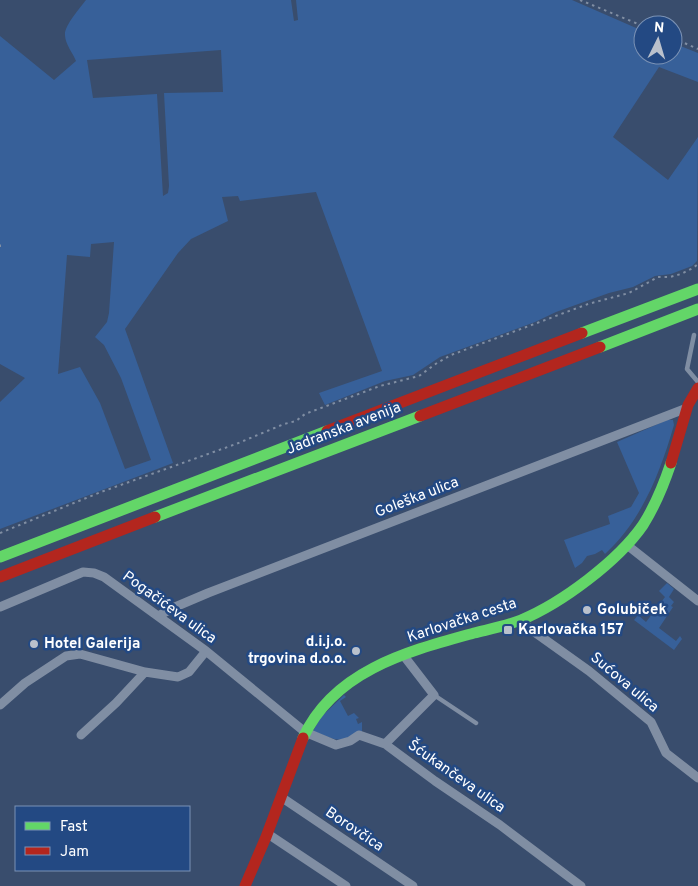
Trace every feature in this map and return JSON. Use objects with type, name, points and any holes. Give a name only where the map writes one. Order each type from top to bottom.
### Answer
[{"type":"main road","name":"Jadranska avenija","points":[[0,557],[698,289]]},
{"type":"main road","name":"Jadranska avenija","points":[[0,577],[698,309]]},
{"type":"main road","name":"Karlovačka cesta","points":[[245,886],[268,834],[305,732],[322,706],[345,684],[382,664],[522,619],[581,584],[627,545],[651,511],[661,490],[687,408],[698,388]]},
{"type":"street","name":"Goleška ulica","points":[[158,616],[208,593],[687,408]]},
{"type":"street","points":[[627,545],[698,601]]},
{"type":"street","name":"Pogačićeva ulica","points":[[0,607],[83,572],[94,573],[104,577],[206,651],[305,732]]},
{"type":"street","name":"Sućova ulica","points":[[522,619],[526,626],[590,671],[651,722],[666,753],[698,778]]},
{"type":"street","points":[[0,705],[26,683],[66,656],[80,654],[145,672],[178,677],[190,672],[206,651]]},
{"type":"street","points":[[385,744],[434,695],[404,656]]},
{"type":"street","points":[[81,735],[116,703],[145,672]]},
{"type":"street","name":"Šćukančeva ulica","points":[[305,732],[336,745],[350,741],[359,735],[385,744],[500,825],[581,886]]},
{"type":"street","name":"Borovčica","points":[[280,798],[413,886]]},
{"type":"street","points":[[268,834],[346,886]]},
{"type":"lane","points":[[694,336],[687,368],[698,382]]},
{"type":"lane","points":[[434,695],[476,723]]},
{"type":"path","points":[[580,0],[633,22]]},
{"type":"path","points":[[683,42],[698,49]]},
{"type":"path","points":[[0,533],[101,492],[296,421],[305,414],[380,386],[419,376],[451,355],[588,304],[629,293],[651,280],[681,274],[698,264]]},
{"type":"shaded area","points":[[86,0],[291,0],[294,21],[298,20],[296,0],[572,0],[633,27],[633,65],[683,65],[683,47],[698,53],[698,82],[659,67],[613,137],[668,180],[698,137],[697,261],[692,266],[671,274],[655,276],[633,287],[609,293],[556,312],[535,322],[440,357],[413,375],[385,381],[325,405],[319,393],[382,371],[316,192],[240,201],[238,196],[222,197],[228,221],[191,239],[178,253],[125,329],[173,463],[0,529],[0,402],[25,378],[0,364],[0,36],[54,80],[76,61],[66,42],[65,31]],"holes":[[[221,50],[223,92],[164,93],[169,186],[168,193],[163,196],[157,94],[93,98],[87,60]],[[114,242],[107,322],[95,337],[104,345],[121,378],[151,460],[125,469],[100,403],[80,367],[58,374],[67,255],[90,257],[91,244]]]},
{"type":"shaded area","points":[[667,420],[673,420],[674,425],[663,461],[639,511],[618,541],[605,554],[602,550],[587,556],[575,568],[564,540],[610,524],[608,516],[631,507],[639,493],[617,442]]},
{"type":"shaded area","points":[[667,583],[674,589],[669,597],[674,602],[671,606],[673,607],[659,628],[676,641],[680,636],[682,639],[674,650],[634,620],[638,615],[646,622],[665,597],[659,591]]},
{"type":"shaded area","points":[[344,695],[346,697],[340,701],[348,716],[354,713],[359,718],[356,719],[358,724],[362,722],[362,733],[347,739],[337,740],[313,731],[321,717]]},
{"type":"traffic: fast","points":[[582,333],[698,289]]},
{"type":"traffic: fast","points":[[600,347],[698,309]]},
{"type":"traffic: fast","points":[[155,517],[420,416]]},
{"type":"traffic: fast","points":[[0,557],[327,431]]},
{"type":"traffic: fast","points":[[303,738],[317,715],[334,695],[376,667],[424,647],[521,620],[554,603],[588,580],[619,553],[643,525],[659,495],[671,463]]},
{"type":"traffic: jam","points":[[327,431],[582,333]]},
{"type":"traffic: jam","points":[[420,416],[600,347]]},
{"type":"traffic: jam","points":[[671,463],[688,405],[698,388]]},
{"type":"traffic: jam","points":[[0,577],[155,517]]},
{"type":"traffic: jam","points":[[245,886],[266,837],[303,738]]},
{"type":"place","name":"Golubiček","points":[[587,610]]},
{"type":"place","name":"Karlovačka 157","points":[[508,630]]},
{"type":"place","name":"Hotel Galerija","points":[[34,644]]},
{"type":"place","name":"d.i.j.o. trgovina d.o.o.","points":[[356,651]]}]
